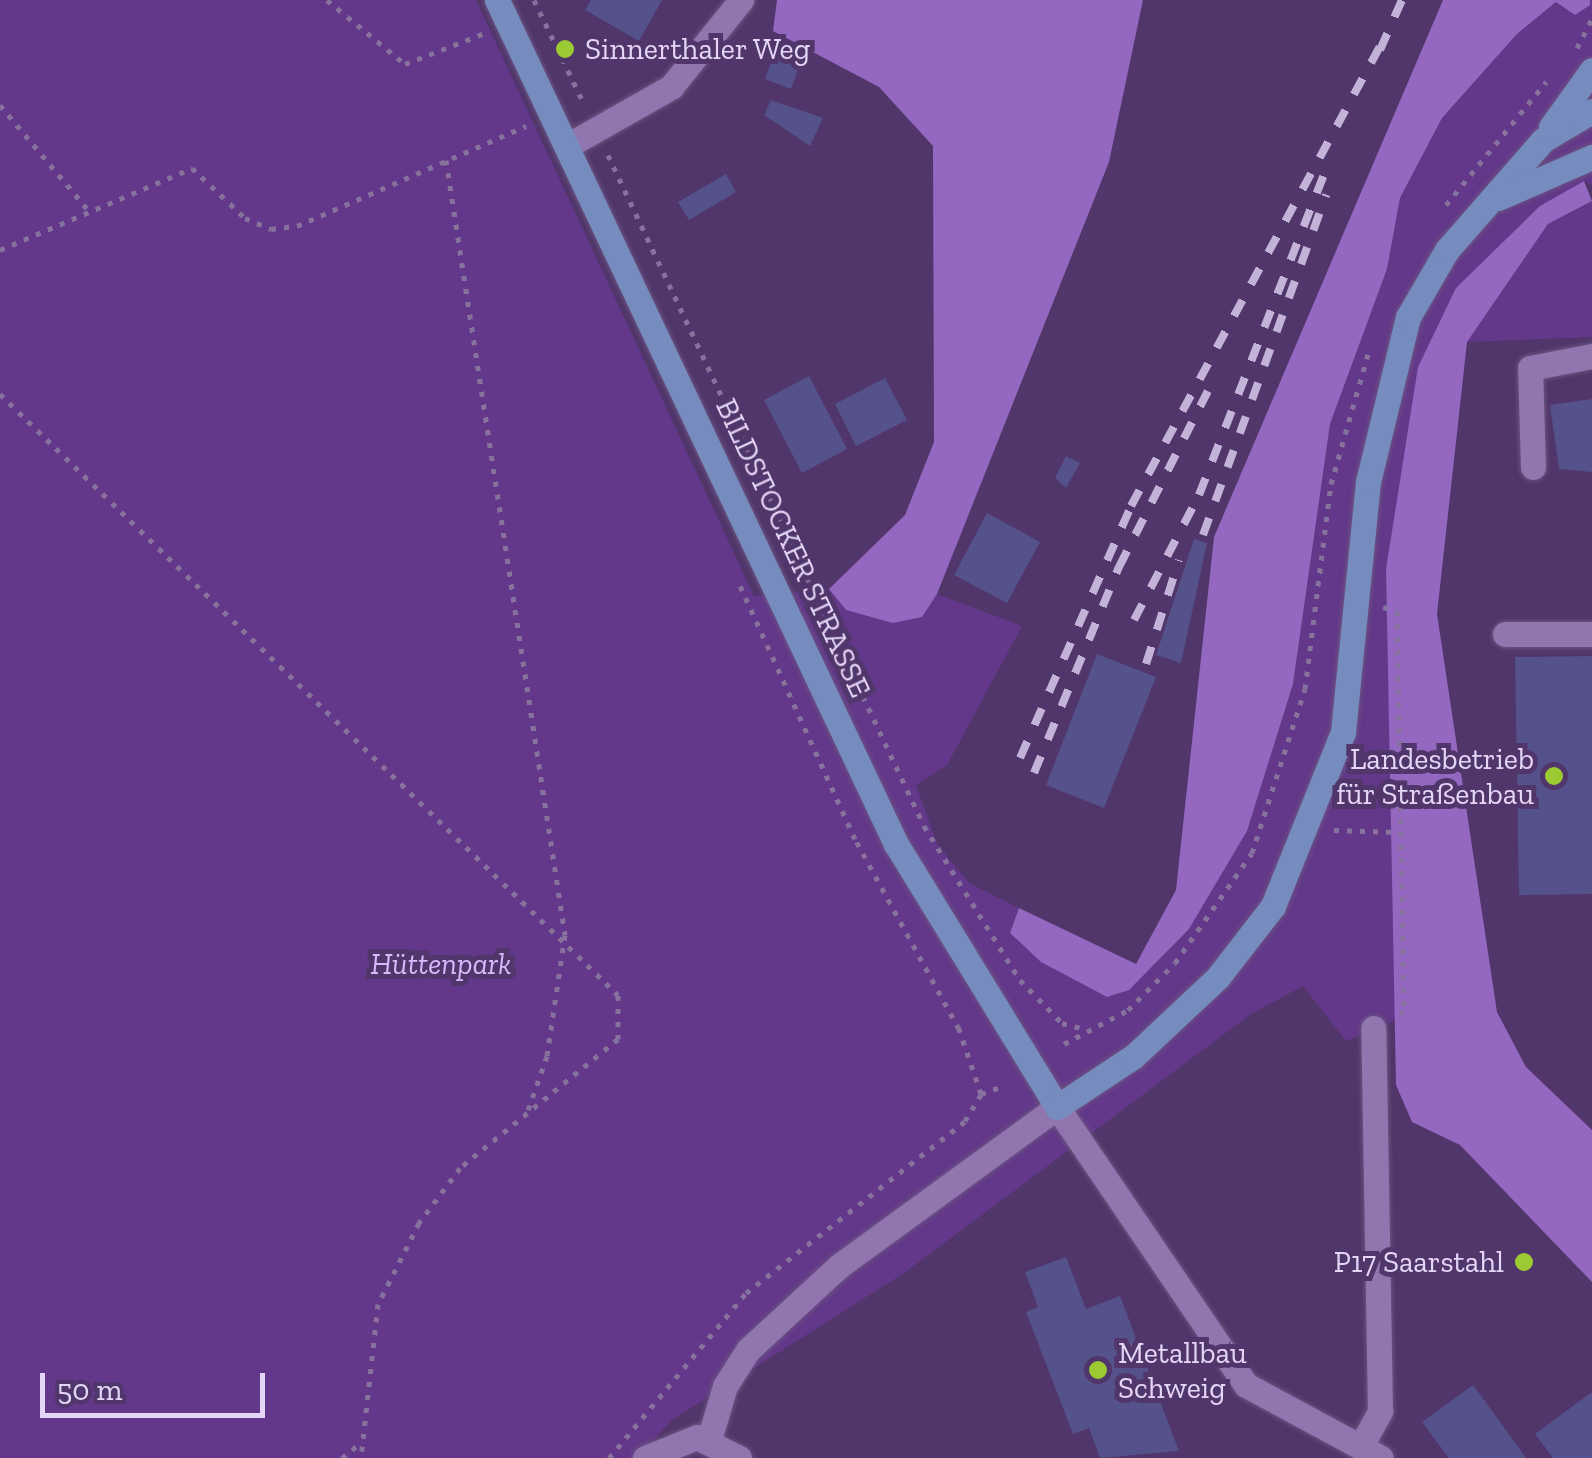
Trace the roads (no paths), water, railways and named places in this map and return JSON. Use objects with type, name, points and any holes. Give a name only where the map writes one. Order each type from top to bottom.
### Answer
[{"type":"main road","name":"BILDSTOCKER STRASSE","points":[[498,0],[896,844],[1058,1107]]},
{"type":"main road","points":[[1058,1107],[1134,1056],[1218,977],[1274,906],[1308,830],[1343,732],[1356,599],[1387,378],[1408,317],[1489,202],[1542,140],[1592,70]]},
{"type":"main road","points":[[1542,140],[1592,111]]},
{"type":"main road","points":[[1489,202],[1592,157]]},
{"type":"street","points":[[567,146],[671,87],[741,0]]},
{"type":"street","points":[[1533,467],[1530,368],[1592,356]]},
{"type":"street","points":[[1506,634],[1592,634]]},
{"type":"street","points":[[709,1440],[724,1386],[748,1350],[839,1266],[1058,1107],[1246,1385],[1371,1451],[1380,1411],[1372,1028]]},
{"type":"street","points":[[645,1458],[680,1438],[709,1440],[739,1458]]},
{"type":"railway","points":[[1380,50],[1402,0]]},
{"type":"railway","points":[[1020,758],[1131,506],[1385,37]]},
{"type":"railway","points":[[1134,620],[1199,495],[1328,164]]},
{"type":"railway","points":[[1203,535],[1326,195]]},
{"type":"railway","points":[[1034,773],[1119,567],[1208,391]]},
{"type":"railway","points":[[1146,664],[1179,560]]},
{"type":"place","name":"Sinnerthaler Weg","points":[[565,49]]},
{"type":"place","name":"Landesbetrieb für Straßenbau","points":[[1554,776]]},
{"type":"place","name":"P17 Saarstahl","points":[[1524,1262]]},
{"type":"place","name":"Metallbau Schweig","points":[[1098,1370]]},
{"type":"park label","name":"Hüttenpark","points":[[441,964]]}]
